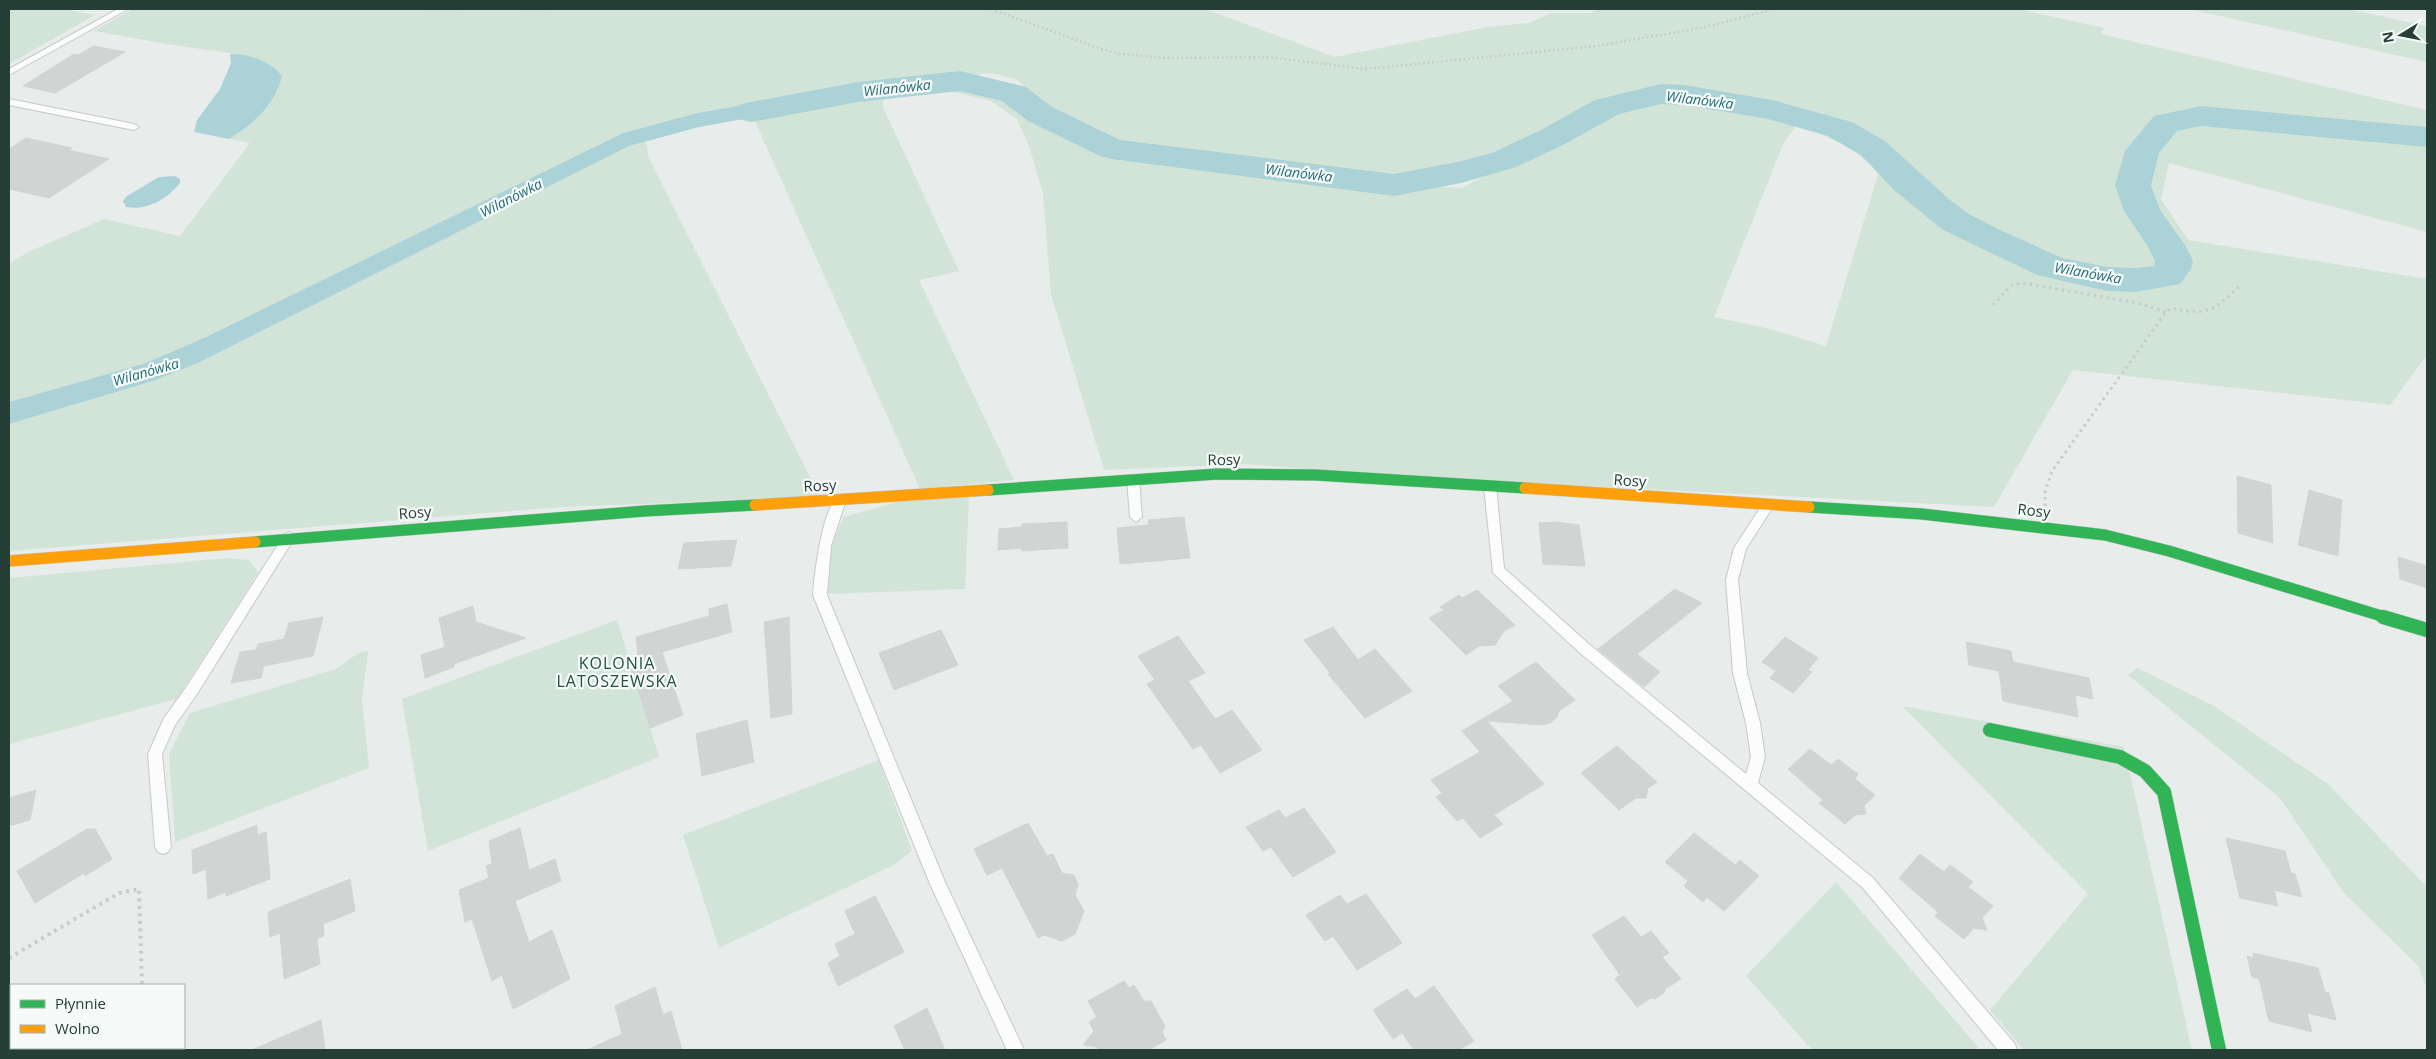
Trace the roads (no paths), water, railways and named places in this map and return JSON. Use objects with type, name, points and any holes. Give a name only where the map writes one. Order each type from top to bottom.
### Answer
[{"type":"street","name":"Rosy","points":[[9,561],[289,537],[645,510],[840,500],[1217,474],[1316,475],[1922,514],[2105,535],[2169,551],[2427,630]]},
{"type":"street","points":[[1990,730],[2120,757],[2134,762],[2150,774],[2164,792],[2219,1050]]},
{"type":"lane","points":[[9,72],[124,9]]},
{"type":"lane","points":[[9,102],[134,127]]},
{"type":"lane","points":[[1133,480],[1136,517]]},
{"type":"lane","points":[[1490,486],[1498,570],[1585,649],[1868,883],[2009,1050]]},
{"type":"lane","points":[[840,500],[827,533],[820,563],[820,594],[938,884],[1016,1050]]},
{"type":"lane","points":[[1750,786],[1758,757],[1753,722],[1740,673],[1732,580],[1740,548],[1768,505]]},
{"type":"lane","points":[[163,847],[155,754],[169,722],[192,690],[289,537]]},
{"type":"water","points":[[230,54],[258,59],[272,66],[282,76],[279,86],[269,104],[255,120],[229,139],[194,132],[197,120],[220,89],[231,63]]},
{"type":"water","points":[[814,93],[815,106],[699,127],[629,146],[198,363],[153,381],[9,424],[9,402],[146,363],[206,337],[623,133],[697,113]]},
{"type":"water","points":[[175,176],[180,179],[180,183],[163,199],[141,207],[126,207],[123,201],[127,196],[159,177]]},
{"type":"waterway","name":"Wilanówka","points":[[751,112],[858,92],[960,81],[1014,94],[1040,114],[1112,149],[1394,185],[1461,172],[1504,160],[1551,138],[1607,107],[1661,94],[1684,95],[1772,110],[1840,129],[1873,148],[1908,183],[1937,208],[1956,222],[1985,237],[2051,267],[2107,279],[2136,280],[2166,276],[2172,269],[2174,261],[2166,245],[2142,211],[2133,185],[2142,151],[2166,123],[2201,116],[2427,137]]},
{"type":"district","name":"KOLONIA LATOSZEWSKA","points":[[617,672]]}]
